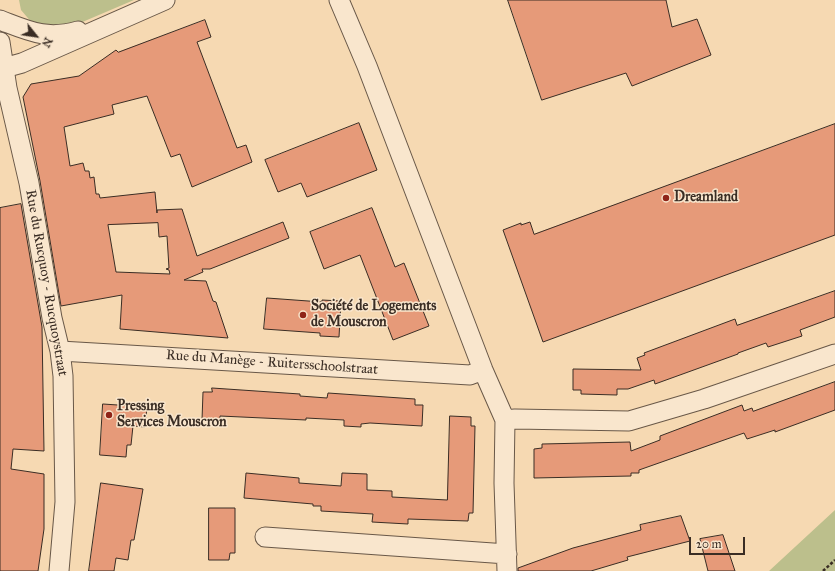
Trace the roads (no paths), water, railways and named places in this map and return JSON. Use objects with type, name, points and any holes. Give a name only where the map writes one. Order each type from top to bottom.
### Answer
[{"type":"street","points":[[2,69],[29,60],[165,0]]},
{"type":"street","points":[[265,537],[507,562],[504,483],[505,420],[483,370],[367,66],[339,0]]},
{"type":"street","points":[[0,20],[29,31],[50,36],[73,32],[123,18]]},
{"type":"street","name":"Rue du Rucquoy - Rucquoystraat","points":[[0,42],[2,69],[29,184],[52,318],[60,351],[65,502],[58,571]]},
{"type":"street","name":"Rue du Manège - Ruitersschoolstraat","points":[[60,351],[470,375],[483,370]]},
{"type":"street","points":[[505,420],[628,421],[704,399],[835,354]]},
{"type":"place","name":"Dreamland","points":[[666,198]]},
{"type":"place","name":"Société de Logements de Mouscron","points":[[303,315]]},
{"type":"place","name":"Pressing Services Mouscron","points":[[109,415]]}]
